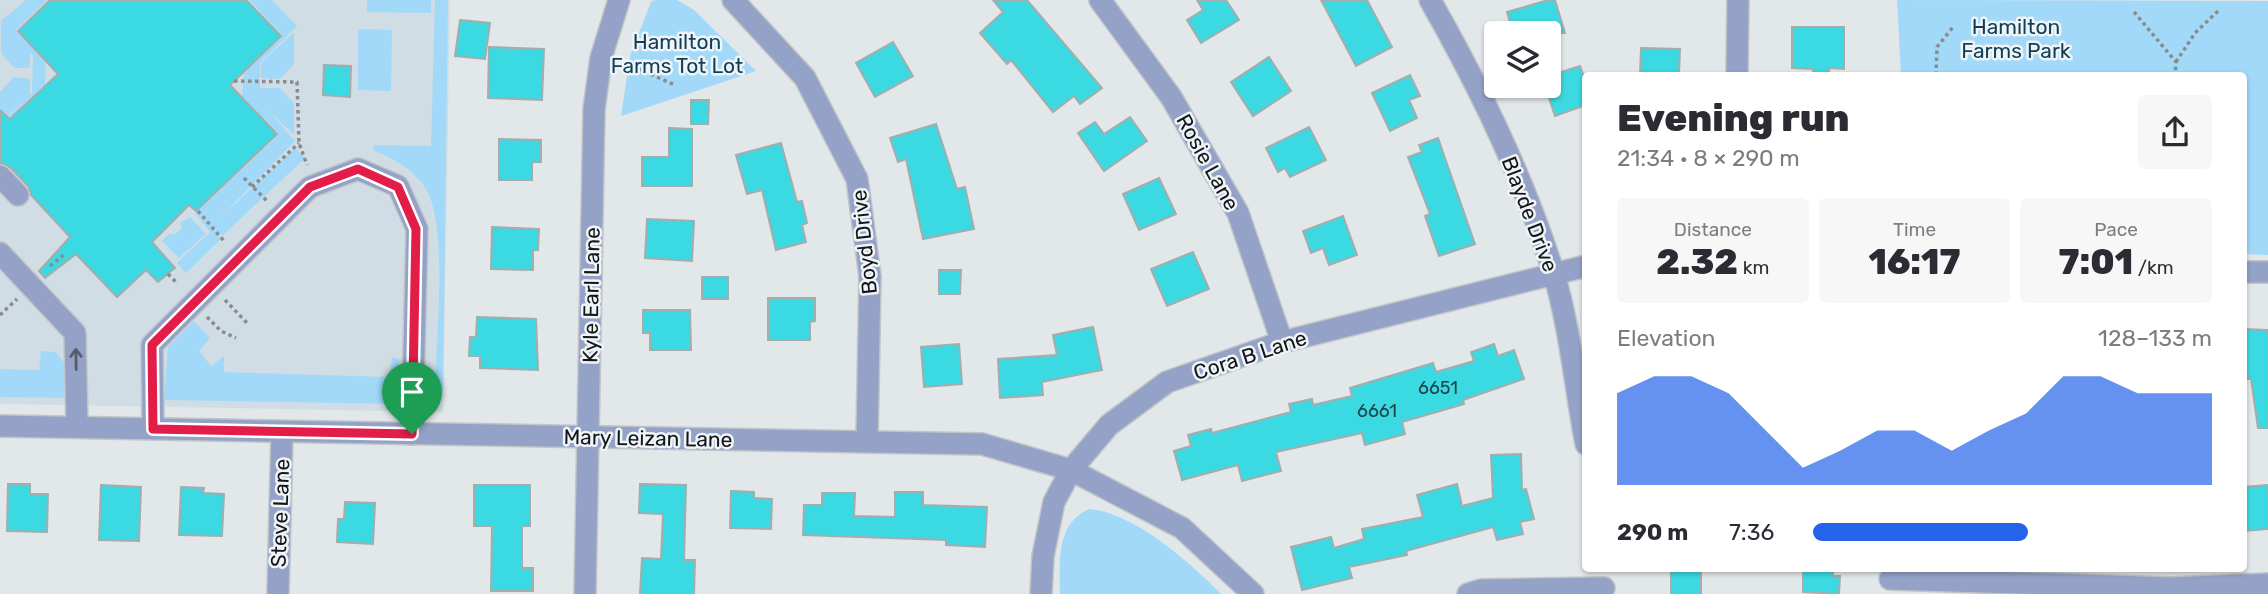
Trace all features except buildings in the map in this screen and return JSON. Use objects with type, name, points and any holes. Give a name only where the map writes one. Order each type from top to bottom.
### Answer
[{"type":"street","name":"Kyle Earl Lane","points":[[585,594],[594,108],[601,58],[619,0]]},
{"type":"street","name":"Boyd Drive","points":[[733,0],[804,78],[857,179],[870,276],[867,441]]},
{"type":"street","name":"Rosie Lane","points":[[1100,0],[1171,97],[1238,213],[1282,342]]},
{"type":"street","name":"Blayde Drive","points":[[1430,0],[1481,91],[1554,274],[1582,423]]},
{"type":"street","points":[[1737,72],[1738,0]]},
{"type":"street","points":[[153,429],[152,345],[310,187],[358,169],[398,187],[416,229],[412,434]]},
{"type":"street","points":[[0,176],[18,195]]},
{"type":"street","points":[[0,253],[75,333],[77,427]]},
{"type":"street","name":"Cora B Lane","points":[[1041,594],[1043,556],[1054,502],[1071,470],[1110,425],[1167,382],[1282,342],[1582,267]]},
{"type":"street","points":[[2247,272],[2268,272]]},
{"type":"street","name":"Mary Leizan Lane","points":[[0,426],[982,444],[1071,470],[1182,528],[1253,594]]},
{"type":"street","name":"Steve Lane","points":[[278,594],[282,432]]},
{"type":"street","points":[[1890,581],[2169,591],[2268,584]]},
{"type":"street","points":[[1468,594],[1481,590],[1603,583]]},
{"type":"path","points":[[2175,72],[2176,62],[2195,33],[2218,11]]},
{"type":"path","points":[[2134,12],[2146,23],[2176,62]]},
{"type":"path","points":[[1936,72],[1937,47],[1954,27]]},
{"type":"path","points":[[625,63],[675,85]]},
{"type":"path","points":[[234,80],[297,82],[299,143],[307,164]]},
{"type":"path","points":[[252,187],[299,143]]},
{"type":"path","points":[[244,178],[267,201]]},
{"type":"path","points":[[198,211],[224,241]]},
{"type":"path","points":[[50,266],[65,254]]},
{"type":"path","points":[[168,274],[178,284]]},
{"type":"path","points":[[0,315],[19,297]]},
{"type":"path","points":[[224,298],[250,325]]},
{"type":"path","points":[[206,316],[221,331],[236,338]]},
{"type":"shaded area","points":[[0,0],[450,0],[443,412],[0,404]]},
{"type":"green space","points":[[26,0],[47,0],[16,30],[46,62],[45,84],[11,118],[9,116],[25,100],[0,123],[0,92],[14,77],[30,79],[30,95],[32,93],[33,55],[30,53],[30,68],[14,68],[1,53],[1,21]]},
{"type":"green space","points":[[249,0],[272,0],[297,26],[260,63],[260,88],[280,88],[294,103],[294,135],[269,111],[295,141],[220,218],[295,148],[305,158],[222,236],[212,226],[221,239],[186,273],[177,263],[210,232],[195,213],[279,134],[242,96],[244,73],[282,35]]},
{"type":"green space","points":[[367,0],[431,0],[431,13],[367,12]]},
{"type":"green space","points":[[435,0],[448,0],[443,392],[435,388],[439,258],[433,208],[427,191],[411,171],[373,150],[374,145],[431,146]]},
{"type":"green space","name":"Hamilton Farms Tot Lot","points":[[677,0],[694,10],[756,71],[621,116],[630,56],[651,2]]},
{"type":"green space","name":"Hamilton Farms Park","points":[[1897,0],[2268,1],[2268,255],[2247,254],[2247,72],[1901,72]]},
{"type":"green space","points":[[358,29],[392,30],[391,91],[358,90]]},
{"type":"green space","points":[[294,32],[294,64],[280,79],[261,78],[261,63]]},
{"type":"green space","points":[[190,217],[206,234],[179,258],[162,241],[169,234],[175,234],[181,229],[181,222]]},
{"type":"green space","points":[[194,321],[210,338],[199,351],[211,366],[224,356],[224,372],[390,377],[392,357],[399,359],[398,404],[164,400],[168,347]]},
{"type":"green space","points":[[41,351],[56,352],[67,367],[64,398],[0,397],[0,369],[39,370]]},
{"type":"green space","points":[[1089,509],[1106,512],[1142,529],[1178,554],[1221,594],[1060,594],[1060,557],[1065,534],[1070,524]]},
{"type":"route","points":[[358,169],[398,187],[416,229],[412,434],[153,429],[152,345],[310,187],[358,169]]}]
